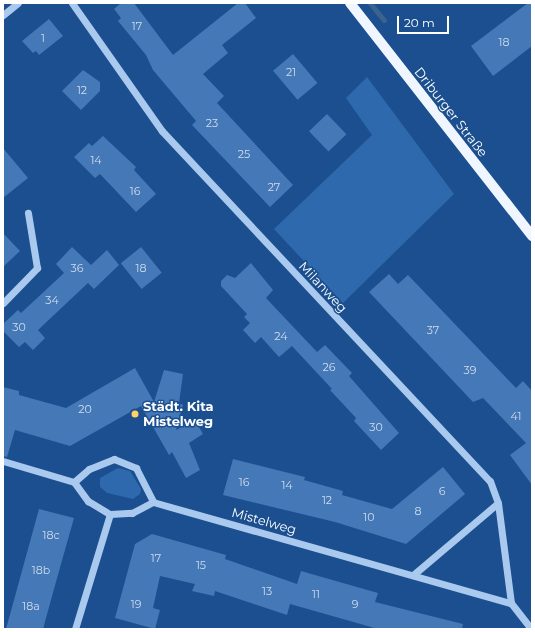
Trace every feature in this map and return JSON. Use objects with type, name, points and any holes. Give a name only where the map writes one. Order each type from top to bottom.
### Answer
[{"type":"main road","name":"Driburger Straße","points":[[350,3],[532,236]]},
{"type":"street","points":[[3,15],[18,3]]},
{"type":"street","name":"Milanweg","points":[[72,3],[162,131],[482,470],[490,482],[498,503],[511,603]]},
{"type":"street","points":[[3,302],[37,268],[28,213]]},
{"type":"street","points":[[3,461],[74,482],[88,501],[110,514],[132,513],[153,502],[136,468],[114,459],[89,469],[74,482]]},
{"type":"street","name":"Mistelweg","points":[[153,502],[511,603]]},
{"type":"street","points":[[412,575],[498,503]]},
{"type":"street","points":[[75,629],[110,514]]},
{"type":"street","points":[[511,603],[531,629]]},
{"type":"shaded area","points":[[367,77],[454,194],[343,303],[274,229],[372,135],[346,98]]},
{"type":"shaded area","points":[[118,468],[130,471],[141,489],[140,494],[133,499],[107,493],[100,487],[100,478]]},
{"type":"building","points":[[121,3],[134,3],[173,55],[238,3],[245,3],[256,18],[222,45],[228,53],[203,74],[224,96],[217,103],[293,185],[270,207],[192,125],[196,121],[153,70],[146,55],[118,21],[121,18],[114,9]]},
{"type":"building","points":[[528,3],[532,3],[532,46],[493,76],[471,46]]},
{"type":"building","points":[[49,19],[63,36],[39,55],[36,51],[33,53],[22,41]]},
{"type":"building","points":[[293,54],[317,83],[298,100],[273,71]]},
{"type":"building","points":[[83,70],[100,82],[100,91],[81,110],[62,91]]},
{"type":"building","points":[[327,114],[346,134],[328,152],[309,131]]},
{"type":"building","points":[[103,136],[136,167],[134,170],[156,194],[136,212],[100,174],[95,178],[74,157],[89,143],[92,146]]},
{"type":"building","points":[[3,148],[28,178],[3,198]]},
{"type":"building","points":[[3,233],[20,251],[3,267]]},
{"type":"building","points":[[72,247],[91,265],[107,250],[119,265],[94,289],[88,283],[38,330],[45,338],[33,350],[25,342],[19,347],[3,331],[3,324],[18,310],[21,313],[64,273],[56,264]]},
{"type":"building","points":[[141,247],[162,273],[142,289],[121,263]]},
{"type":"building","points":[[251,263],[273,290],[266,298],[317,352],[325,345],[352,373],[349,376],[399,433],[381,450],[354,421],[356,418],[330,390],[332,389],[292,346],[279,357],[261,337],[255,343],[243,330],[250,323],[244,317],[247,314],[221,286],[221,281],[227,275],[235,278]]},
{"type":"building","points":[[389,274],[398,284],[408,275],[516,388],[523,381],[532,391],[532,485],[510,455],[526,443],[483,398],[473,402],[369,292]]},
{"type":"building","points":[[135,368],[154,402],[164,370],[183,374],[179,403],[183,405],[176,430],[195,420],[203,434],[189,443],[200,470],[186,478],[172,452],[169,455],[141,406],[70,446],[15,430],[7,457],[3,456],[3,387],[19,391],[19,395],[66,408]]},
{"type":"building","points":[[233,459],[305,477],[304,480],[343,491],[342,495],[392,509],[443,467],[465,494],[406,544],[335,522],[223,495]]},
{"type":"building","points":[[39,509],[74,518],[43,629],[6,629]]},
{"type":"building","points":[[152,534],[226,555],[225,559],[297,584],[301,571],[378,593],[375,602],[463,624],[462,629],[378,629],[290,604],[287,615],[215,591],[214,596],[192,591],[195,584],[160,576],[153,608],[160,610],[155,629],[115,618],[135,544]]},
{"type":"waterway","points":[[370,3],[384,20]]},
{"type":"place","name":"Städt. Kita Mistelweg","points":[[135,414]]}]
